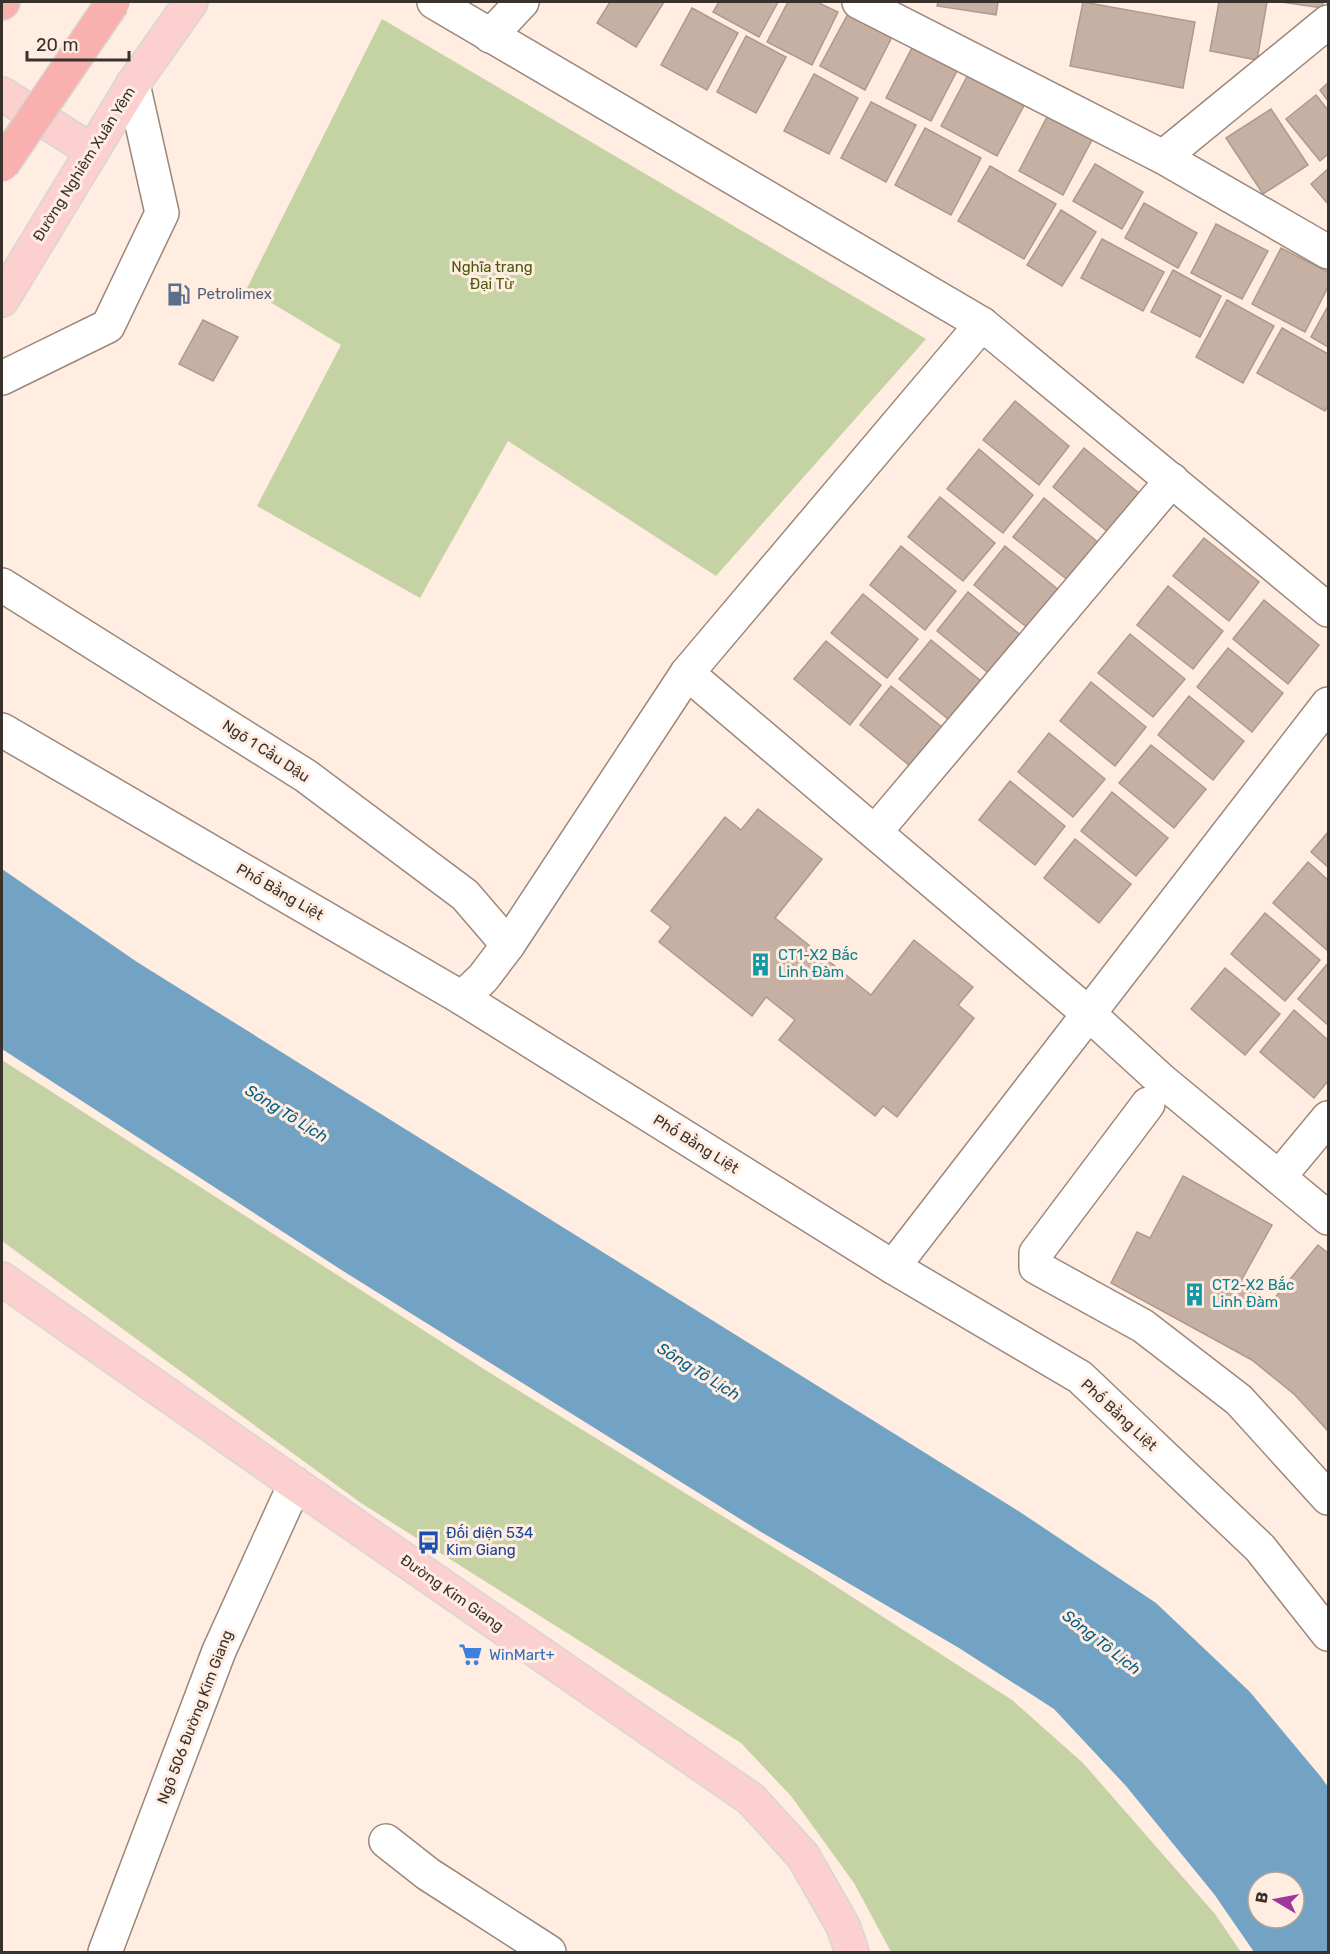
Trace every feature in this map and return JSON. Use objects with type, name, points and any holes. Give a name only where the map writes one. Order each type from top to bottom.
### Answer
[{"type":"highway","points":[[2,165],[113,2]]},
{"type":"main road","name":"Đường Nghiêm Xuân Yêm","points":[[2,300],[133,84],[190,2]]},
{"type":"main road","points":[[2,94],[92,151]]},
{"type":"main road","name":"Đường Kim Giang","points":[[2,1279],[752,1799],[803,1856],[843,1926],[852,1953]]},
{"type":"street","points":[[434,2],[982,324],[1329,610]]},
{"type":"street","points":[[490,36],[522,2]]},
{"type":"street","points":[[859,2],[1163,158],[1329,252]]},
{"type":"street","points":[[1163,158],[1329,22]]},
{"type":"street","points":[[2,378],[108,326],[162,213],[133,84]]},
{"type":"street","points":[[462,998],[483,978],[508,945],[687,673],[982,324]]},
{"type":"street","points":[[874,832],[1172,480]]},
{"type":"street","name":"Ngõ 1 Cầu Dậu","points":[[2,585],[306,776],[465,895],[508,945]]},
{"type":"street","points":[[687,673],[1089,1014],[1160,1079],[1329,1218]]},
{"type":"street","points":[[893,1267],[1329,704]]},
{"type":"street","name":"Phố Bằng Liệt","points":[[2,730],[462,998],[893,1267],[1080,1377],[1260,1548],[1329,1634]]},
{"type":"street","points":[[1148,1104],[1036,1253],[1036,1267],[1143,1326],[1239,1400],[1329,1498]]},
{"type":"street","points":[[1279,1177],[1329,1118]]},
{"type":"street","name":"Ngõ 506 Đường Kim Giang","points":[[105,1953],[219,1651],[295,1484]]},
{"type":"street","points":[[386,1841],[428,1874],[549,1953]]},
{"type":"green space","name":"Nghĩa trang Đại Từ","points":[[382,19],[926,339],[716,576],[508,441],[420,598],[257,506],[341,345],[247,288]]},
{"type":"green space","points":[[2,1060],[487,1371],[815,1573],[1012,1700],[1083,1763],[1215,1914],[1241,1952],[891,1952],[854,1883],[791,1796],[741,1743],[361,1503],[2,1241]]},
{"type":"water","name":"Sông Tô Lịch","points":[[2,869],[137,962],[1020,1512],[1156,1603],[1250,1692],[1328,1787],[1328,1952],[1254,1952],[1214,1894],[1126,1786],[1054,1709],[959,1648],[761,1532],[343,1271],[2,1049]]},
{"type":"building","points":[[610,2],[664,2],[636,47],[597,23]]},
{"type":"building","points":[[719,2],[778,2],[759,37],[713,12]]},
{"type":"building","points":[[788,2],[817,2],[838,12],[812,65],[767,42]]},
{"type":"building","points":[[938,2],[998,2],[996,15],[937,6]]},
{"type":"building","points":[[1083,2],[1195,22],[1183,88],[1070,66]]},
{"type":"building","points":[[1219,2],[1267,2],[1257,60],[1210,51]]},
{"type":"building","points":[[1281,2],[1323,2],[1322,8]]},
{"type":"building","points":[[692,8],[738,33],[707,90],[661,65]]},
{"type":"building","points":[[850,10],[894,33],[865,90],[820,66]]},
{"type":"building","points":[[746,36],[786,57],[756,113],[717,92]]},
{"type":"building","points":[[915,42],[960,65],[931,121],[886,98]]},
{"type":"building","points":[[971,69],[1027,100],[997,156],[941,126]]},
{"type":"building","points":[[814,74],[858,98],[829,154],[784,131]]},
{"type":"building","points":[[1328,83],[1328,101],[1320,90]]},
{"type":"building","points":[[1316,95],[1328,110],[1328,154],[1320,161],[1286,119]]},
{"type":"building","points":[[871,102],[916,125],[886,182],[841,158]]},
{"type":"building","points":[[1271,109],[1308,165],[1263,194],[1226,138]]},
{"type":"building","points":[[1048,115],[1093,138],[1063,195],[1019,171]]},
{"type":"building","points":[[925,128],[981,158],[951,215],[895,185]]},
{"type":"building","points":[[1095,164],[1143,192],[1122,229],[1073,201]]},
{"type":"building","points":[[990,166],[1056,204],[1024,259],[958,221]]},
{"type":"building","points":[[1328,169],[1328,204],[1311,184]]},
{"type":"building","points":[[1144,203],[1197,233],[1178,268],[1125,238]]},
{"type":"building","points":[[1061,210],[1096,232],[1062,286],[1027,265]]},
{"type":"building","points":[[1216,224],[1268,251],[1242,299],[1191,273]]},
{"type":"building","points":[[1102,239],[1164,272],[1143,311],[1081,278]]},
{"type":"building","points":[[1281,248],[1328,272],[1328,287],[1305,332],[1252,304]]},
{"type":"building","points":[[1173,270],[1221,296],[1200,337],[1151,312]]},
{"type":"building","points":[[1227,300],[1274,326],[1243,383],[1196,357]]},
{"type":"building","points":[[1328,306],[1328,347],[1311,337]]},
{"type":"building","points":[[203,320],[238,337],[213,381],[179,364]]},
{"type":"building","points":[[1282,328],[1328,354],[1328,405],[1325,411],[1257,373]]},
{"type":"building","points":[[1015,401],[1069,446],[1039,485],[983,440]]},
{"type":"building","points":[[1084,448],[1139,493],[1108,532],[1053,487]]},
{"type":"building","points":[[979,449],[1033,495],[1003,533],[947,489]]},
{"type":"building","points":[[940,497],[995,543],[963,581],[908,537]]},
{"type":"building","points":[[1044,498],[1099,543],[1069,581],[1013,537]]},
{"type":"building","points":[[1204,538],[1259,582],[1229,621],[1173,576]]},
{"type":"building","points":[[901,546],[956,591],[925,630],[870,585]]},
{"type":"building","points":[[1005,546],[1060,591],[1029,629],[974,585]]},
{"type":"building","points":[[1168,586],[1223,631],[1193,669],[1137,625]]},
{"type":"building","points":[[968,592],[1023,637],[992,676],[937,631]]},
{"type":"building","points":[[863,594],[918,639],[887,678],[831,633]]},
{"type":"building","points":[[1264,600],[1319,645],[1288,684],[1233,639]]},
{"type":"building","points":[[1130,634],[1185,679],[1153,717],[1098,673]]},
{"type":"building","points":[[931,640],[986,685],[954,724],[899,679]]},
{"type":"building","points":[[826,641],[881,685],[850,725],[794,679]]},
{"type":"building","points":[[1228,648],[1283,693],[1252,732],[1197,687]]},
{"type":"building","points":[[1091,682],[1146,727],[1115,766],[1060,721]]},
{"type":"building","points":[[891,686],[947,731],[915,770],[860,725]]},
{"type":"building","points":[[1189,696],[1244,741],[1213,780],[1158,735]]},
{"type":"building","points":[[1049,733],[1105,779],[1073,817],[1018,772]]},
{"type":"building","points":[[1151,745],[1206,789],[1174,828],[1119,783]]},
{"type":"building","points":[[1010,781],[1065,826],[1035,865],[979,820]]},
{"type":"building","points":[[1112,792],[1168,838],[1136,876],[1081,831]]},
{"type":"building","name":"CT1-X2 Bắc Linh Đàm","points":[[758,809],[822,859],[775,918],[871,995],[914,940],[973,987],[958,1005],[974,1018],[897,1117],[883,1106],[875,1116],[779,1040],[795,1020],[766,997],[752,1016],[659,942],[671,927],[651,911],[725,817],[741,830]]},
{"type":"building","points":[[1328,832],[1328,867],[1311,852]]},
{"type":"building","points":[[1075,839],[1131,884],[1099,923],[1044,878]]},
{"type":"building","points":[[1308,862],[1328,880],[1327,950],[1273,903]]},
{"type":"building","points":[[1265,913],[1320,960],[1285,1001],[1231,954]]},
{"type":"building","points":[[1328,963],[1328,1025],[1298,999]]},
{"type":"building","points":[[1225,968],[1280,1014],[1245,1055],[1191,1009]]},
{"type":"building","points":[[1294,1010],[1328,1040],[1328,1081],[1314,1098],[1260,1052]]},
{"type":"building","name":"CT2-X2 Bắc Linh Đàm","points":[[1183,1176],[1272,1225],[1241,1281],[1269,1305],[1318,1245],[1328,1253],[1328,1431],[1295,1395],[1252,1360],[1111,1283],[1137,1232],[1150,1238]]},
{"type":"place","name":"Petrolimex","points":[[179,294]]},
{"type":"place","name":"CT1-X2 Bắc Linh Đàm","points":[[760,964]]},
{"type":"place","name":"CT2-X2 Bắc Linh Đàm","points":[[1194,1294]]},
{"type":"place","name":"Đối diện 534 Kim Giang","points":[[428,1542]]},
{"type":"place","name":"WinMart+","points":[[471,1655]]}]
